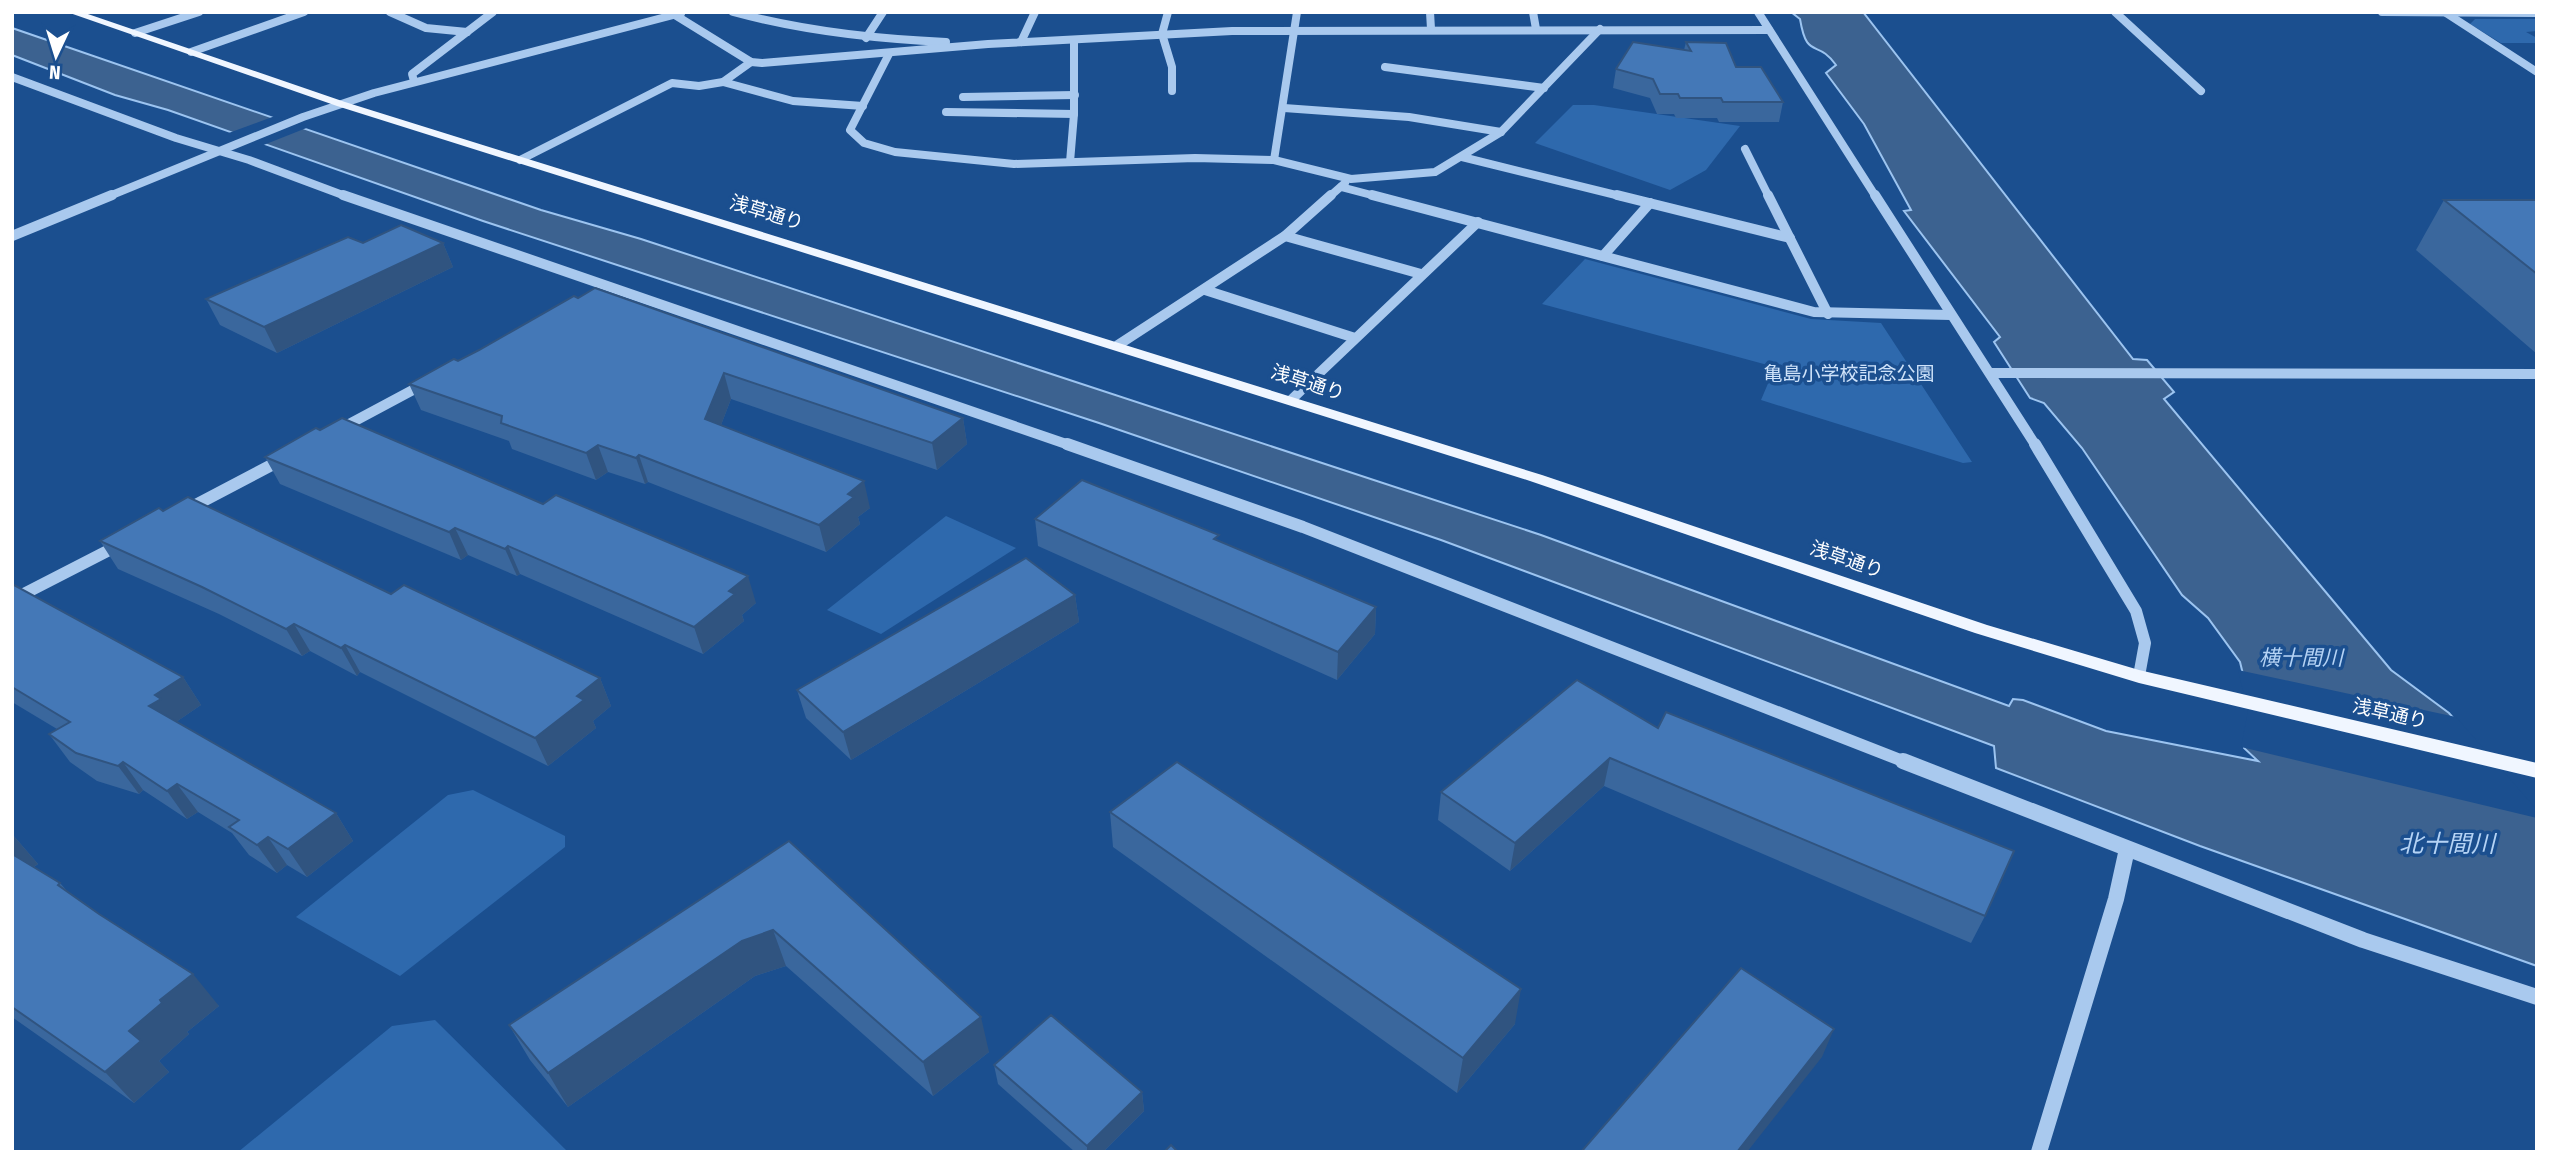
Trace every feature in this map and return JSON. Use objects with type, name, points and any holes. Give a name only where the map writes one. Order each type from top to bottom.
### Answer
[{"type":"main road","name":"浅草通り","points":[[72,12],[341,104],[1536,478],[1981,629],[2139,676],[2537,771]]},
{"type":"street","points":[[135,33],[199,12]]},
{"type":"street","points":[[191,52],[304,12]]},
{"type":"street","points":[[390,12],[426,28],[467,32]]},
{"type":"street","points":[[414,81],[412,74],[493,12]]},
{"type":"street","points":[[733,12],[807,30],[866,37],[988,44]]},
{"type":"street","points":[[866,37],[884,12]]},
{"type":"street","points":[[1021,42],[1035,12]]},
{"type":"street","points":[[1168,12],[1162,34],[1172,67],[1172,90]]},
{"type":"street","points":[[1274,160],[1297,12]]},
{"type":"street","points":[[1430,12],[1431,29]]},
{"type":"street","points":[[1533,12],[1536,29]]},
{"type":"street","points":[[1758,12],[1951,315],[1991,373],[2136,611],[2144,643],[2139,676]]},
{"type":"street","points":[[2115,12],[2201,91]]},
{"type":"street","points":[[2382,12],[2537,13]]},
{"type":"street","points":[[12,236],[230,146],[341,104],[414,81],[680,13],[751,62]]},
{"type":"street","points":[[2445,13],[2537,72]]},
{"type":"street","points":[[723,82],[751,62],[1162,34],[1296,29],[1769,30]]},
{"type":"street","points":[[889,54],[850,130],[863,143],[895,152],[1014,164],[1169,158],[1274,160],[1351,178],[1435,172],[1462,157],[1500,132],[1600,29]]},
{"type":"street","points":[[1070,162],[1075,95],[1074,40]]},
{"type":"street","points":[[1385,67],[1544,88]]},
{"type":"street","points":[[12,77],[216,152],[249,160],[375,207],[1303,527],[2363,940],[2537,998]]},
{"type":"street","points":[[520,160],[672,83],[699,86],[723,82],[793,101],[863,106]]},
{"type":"street","points":[[963,97],[1075,95]]},
{"type":"street","points":[[1284,108],[1409,117],[1500,132]]},
{"type":"street","points":[[946,112],[1074,114]]},
{"type":"street","points":[[1745,149],[1828,314]]},
{"type":"street","points":[[1462,157],[1790,238]]},
{"type":"street","points":[[1118,345],[1285,236],[1351,178]]},
{"type":"street","points":[[1341,187],[1814,312],[1951,315]]},
{"type":"street","points":[[1603,256],[1650,203]]},
{"type":"street","points":[[1291,400],[1478,222]]},
{"type":"street","points":[[1285,236],[1421,274]]},
{"type":"street","points":[[599,294],[612,287]]},
{"type":"street","points":[[1205,290],[1355,338]]},
{"type":"street","points":[[1991,373],[2537,374]]},
{"type":"street","points":[[322,438],[437,378]]},
{"type":"street","points":[[172,517],[299,450]]},
{"type":"street","points":[[12,600],[137,535]]},
{"type":"street","points":[[2039,1152],[2116,899],[2127,849]]},
{"type":"green space","points":[[2475,19],[2537,19],[2537,31],[2526,32],[2537,38],[2537,43],[2501,43],[2470,24]]},
{"type":"green space","points":[[1573,105],[1594,105],[1740,126],[1706,170],[1670,190],[1535,143]]},
{"type":"green space","name":"亀島小学校記念公園","points":[[1585,259],[1811,319],[1881,323],[1972,462],[1963,463],[1761,400],[1775,367],[1542,304]]},
{"type":"green space","points":[[946,516],[1016,548],[881,634],[827,610]]},
{"type":"green space","points":[[473,790],[565,836],[565,847],[400,976],[296,917],[448,795]]},
{"type":"green space","points":[[435,1020],[568,1152],[238,1152],[392,1026]]},
{"type":"water","name":"北十間川","points":[[1791,12],[1863,12],[2133,359],[2147,360],[2174,392],[2164,399],[2391,670],[2449,713],[2537,815],[2537,966],[2200,846],[1996,768],[1994,746],[1441,540],[1099,423],[483,221],[168,110],[115,95],[12,55],[12,28],[541,210],[641,239],[1541,535],[2009,706],[2013,699],[2023,700],[2106,731],[2258,761],[2244,748],[2252,711],[2240,662],[2208,618],[2182,595],[2082,448],[2044,403],[2030,398],[1994,342],[2000,337],[1904,211],[1911,210],[1864,124],[1826,73],[1836,65],[1823,52],[1809,45],[1800,19]]},
{"type":"pier","points":[[275,116],[309,127],[261,146],[226,134]]},
{"type":"pier","points":[[2238,670],[2456,717],[2537,810],[2537,818],[2241,747],[2248,711]]},
{"type":"building","points":[[1633,42],[1691,51],[1686,42],[1726,43],[1736,67],[1761,67],[1783,102],[1723,102],[1721,98],[1680,98],[1678,94],[1660,94],[1653,79],[1616,69]]},
{"type":"building","points":[[2444,200],[2537,200],[2537,274]]},
{"type":"building","points":[[401,225],[443,243],[264,327],[206,299],[348,237],[363,243]]},
{"type":"building","points":[[595,288],[963,418],[932,443],[724,373],[705,419],[864,481],[848,494],[854,497],[819,525],[639,455],[636,458],[598,445],[586,453],[501,423],[502,416],[409,384],[454,359],[458,361],[479,350],[574,296],[578,298]]},
{"type":"building","points":[[342,418],[543,504],[556,495],[748,576],[729,591],[735,594],[694,627],[508,546],[505,549],[455,528],[449,532],[265,457],[316,428],[320,430]]},
{"type":"building","points":[[1082,480],[1219,535],[1214,539],[1376,607],[1338,652],[1035,519]]},
{"type":"building","points":[[188,497],[391,594],[404,585],[600,678],[577,696],[584,700],[535,738],[345,645],[341,648],[294,624],[286,629],[100,541],[159,508],[163,511]]},
{"type":"building","points":[[1026,558],[1075,595],[843,732],[797,690]]},
{"type":"building","points":[[12,585],[183,677],[155,695],[161,699],[149,706],[336,813],[288,849],[268,837],[257,845],[229,827],[239,820],[177,784],[167,791],[123,762],[118,766],[76,753],[49,734],[70,722],[12,687]]},
{"type":"building","points":[[1577,680],[1658,728],[1666,712],[2014,851],[1985,916],[1610,758],[1515,843],[1441,792]]},
{"type":"building","points":[[1177,762],[1521,989],[1463,1058],[1110,812]]},
{"type":"building","points":[[789,841],[981,1017],[923,1062],[773,930],[742,941],[548,1073],[509,1025]]},
{"type":"building","points":[[12,854],[60,883],[58,885],[99,914],[193,974],[160,1000],[162,1003],[129,1031],[141,1041],[105,1072],[12,1007]]},
{"type":"building","points":[[1741,968],[1834,1029],[1737,1152],[1581,1152]]},
{"type":"building","points":[[1051,1015],[1142,1092],[1087,1146],[994,1065]]},
{"type":"building","points":[[1171,1145],[1178,1152],[1164,1152]]},
{"type":"water label","name":"横十間川","points":[[2301,658]]}]
